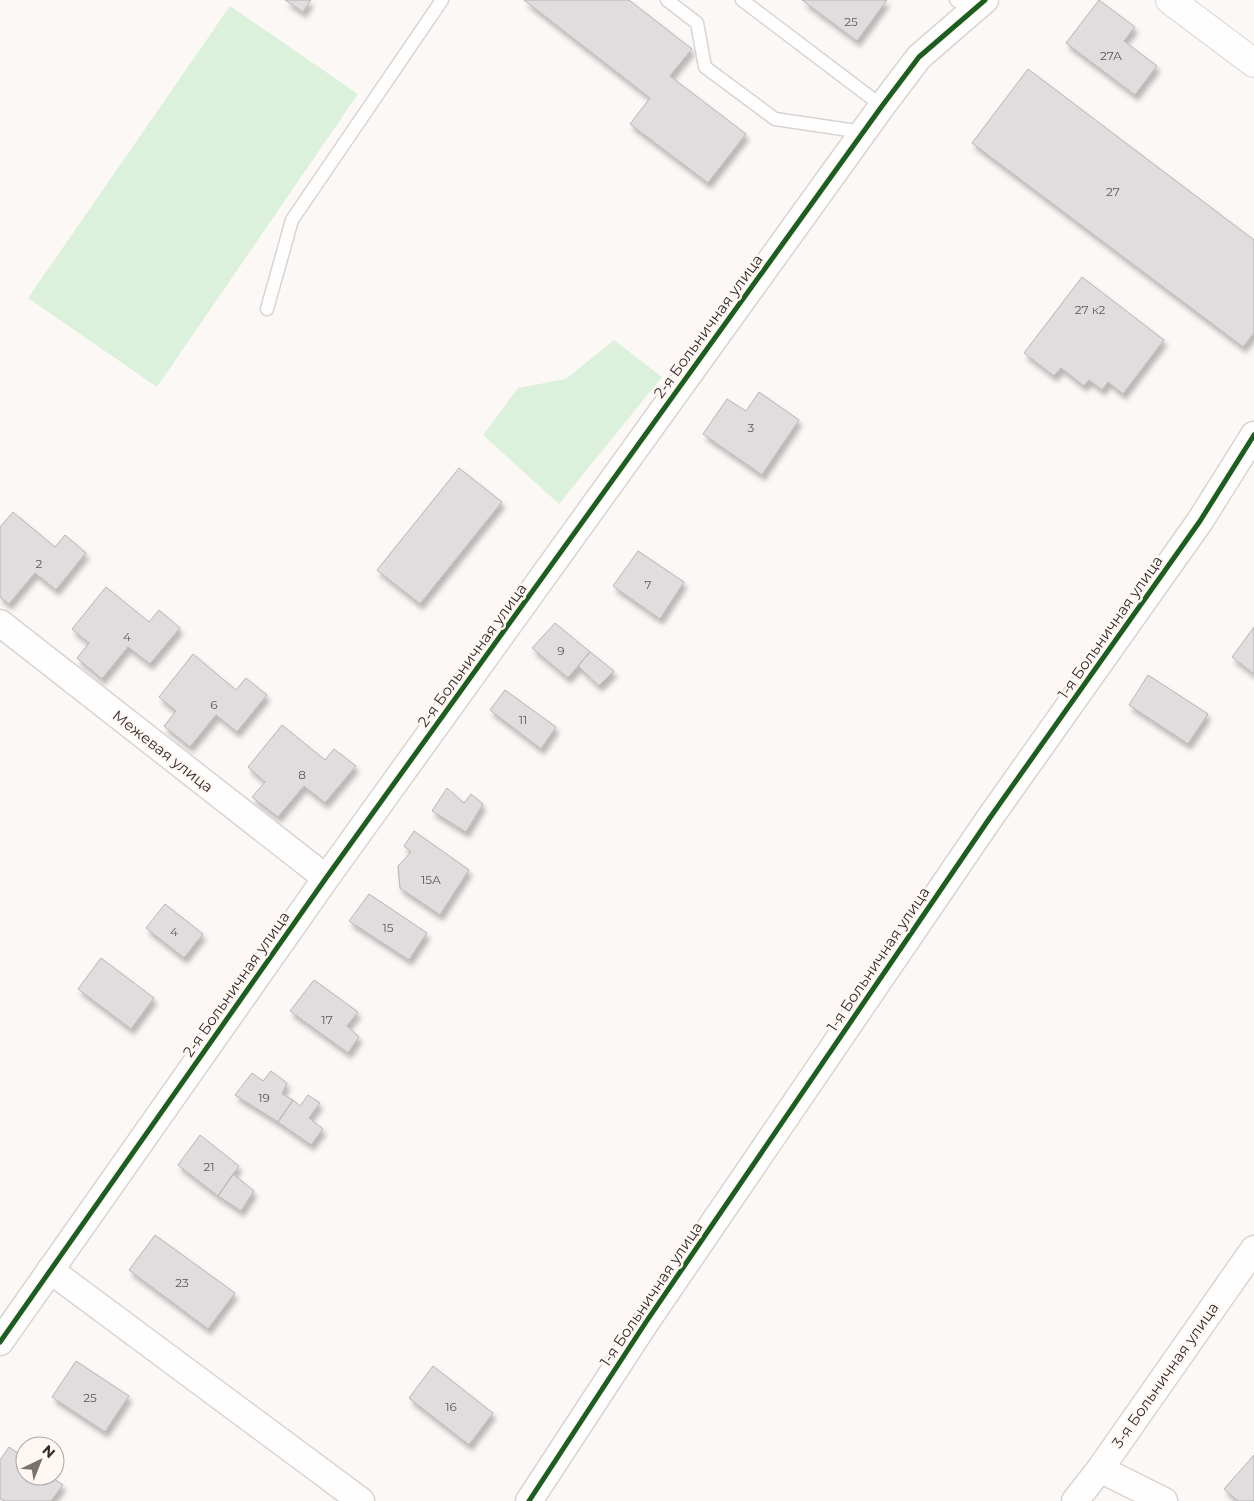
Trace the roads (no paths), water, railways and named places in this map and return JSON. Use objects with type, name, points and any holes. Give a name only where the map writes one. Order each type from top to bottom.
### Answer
[{"type":"street","points":[[1170,0],[1254,63]]},
{"type":"street","name":"2-я Больничная улица","points":[[0,1342],[326,878],[863,132],[918,57],[971,4]]},
{"type":"street","name":"1-я Больничная улица","points":[[529,1501],[646,1322],[989,819],[1200,521],[1254,435]]},
{"type":"street","name":"Межевая улица","points":[[0,624],[326,878]]},
{"type":"street","name":"3-я Больничная улица","points":[[1075,1501],[1254,1249]]},
{"type":"street","points":[[50,1270],[362,1501]]},
{"type":"street","points":[[1100,1468],[1164,1501]]},
{"type":"lane","points":[[267,309],[292,220],[442,0]]},
{"type":"lane","points":[[667,0],[697,23],[706,67],[775,119],[863,132]]},
{"type":"lane","points":[[742,0],[882,106]]}]
